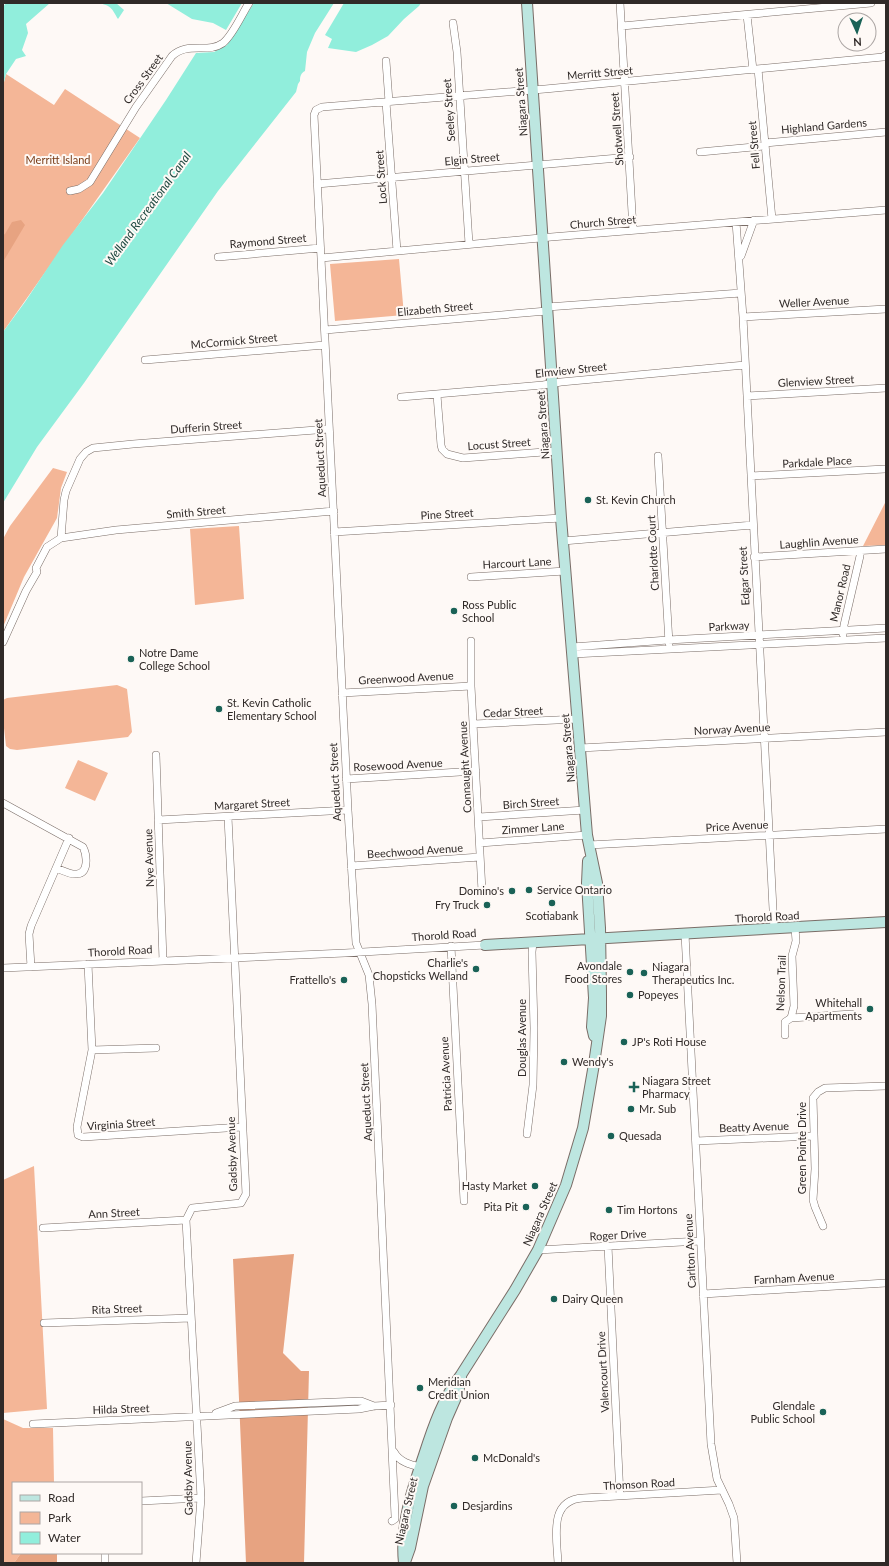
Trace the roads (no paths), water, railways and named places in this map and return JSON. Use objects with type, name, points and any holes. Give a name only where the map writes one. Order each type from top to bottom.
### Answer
[{"type":"main road","name":"Niagara Street","points":[[404,1563],[404,1531],[414,1483],[424,1468],[445,1402],[451,1389],[515,1290],[538,1250],[560,1200],[576,1152],[588,1105],[596,1045],[592,1027],[595,939],[587,883],[588,840],[586,810],[561,518],[527,3]]},
{"type":"main road","name":"Thorold Road","points":[[485,945],[886,922]]},
{"type":"street","name":"Cross Street","points":[[70,191],[79,189],[90,182],[136,107],[175,54],[186,48],[218,46],[224,42],[229,37],[249,3]]},
{"type":"street","name":"Shotwell Street","points":[[620,3],[633,230]]},
{"type":"street","points":[[622,26],[871,3]]},
{"type":"street","name":"Fell Street","points":[[747,15],[765,145],[772,219]]},
{"type":"street","name":"Seeley Street","points":[[453,23],[457,52],[469,244]]},
{"type":"street","name":"Merritt Street","points":[[316,110],[322,107],[625,82],[883,57],[886,55]]},
{"type":"street","name":"Lock Street","points":[[386,61],[397,251]]},
{"type":"street","name":"Aqueduct Street","points":[[316,110],[314,119],[325,330],[324,345],[334,511],[351,866],[356,943],[369,975],[372,994],[393,1450],[395,1519],[392,1521]]},
{"type":"street","name":"Highland Gardens","points":[[700,152],[886,132]]},
{"type":"street","name":"Elgin Street","points":[[317,184],[630,157]]},
{"type":"street","name":"Church Street","points":[[321,258],[633,230],[886,210]]},
{"type":"street","points":[[740,260],[754,220]]},
{"type":"street","name":"Edgar Street","points":[[736,222],[740,260],[774,929]]},
{"type":"street","name":"Raymond Street","points":[[218,257],[320,248]]},
{"type":"street","name":"Elizabeth Street","points":[[325,330],[547,309],[741,293]]},
{"type":"street","name":"Weller Avenue","points":[[743,317],[886,309]]},
{"type":"street","name":"McCormick Street","points":[[145,360],[324,345]]},
{"type":"street","name":"Elmview Street","points":[[401,397],[745,365]]},
{"type":"street","name":"Glenview Street","points":[[747,396],[886,388]]},
{"type":"street","name":"Locust Street","points":[[437,394],[440,440],[443,451],[449,455],[462,458],[557,451]]},
{"type":"street","name":"Dufferin Street","points":[[61,538],[66,491],[80,459],[86,452],[97,447],[329,429]]},
{"type":"street","name":"Charlotte Court","points":[[658,456],[669,650]]},
{"type":"street","name":"Parkdale Place","points":[[751,476],[885,469]]},
{"type":"street","name":"Smith Street","points":[[61,538],[116,530],[334,511]]},
{"type":"street","name":"Pine Street","points":[[334,532],[561,518]]},
{"type":"street","points":[[563,541],[753,525]]},
{"type":"street","points":[[3,642],[26,591],[37,572],[36,568],[47,547],[61,538]]},
{"type":"street","name":"Laughlin Avenue","points":[[754,557],[886,549]]},
{"type":"street","name":"Manor Road","points":[[843,640],[843,630],[860,551]]},
{"type":"street","name":"Harcourt Lane","points":[[471,576],[565,571]]},
{"type":"street","name":"Parkway","points":[[573,651],[668,640],[886,628]]},
{"type":"street","name":"Parkway","points":[[573,651],[669,650],[886,638]]},
{"type":"street","name":"Connaught Avenue","points":[[471,641],[471,686],[482,891]]},
{"type":"street","name":"Greenwood Avenue","points":[[342,693],[471,686]]},
{"type":"street","name":"Cedar Street","points":[[474,724],[578,719]]},
{"type":"street","name":"Norway Avenue","points":[[580,748],[886,732]]},
{"type":"street","name":"Nye Avenue","points":[[156,755],[163,961]]},
{"type":"street","name":"Rosewood Avenue","points":[[346,779],[476,771]]},
{"type":"street","points":[[3,803],[81,845],[85,851],[86,864],[84,870],[76,874],[56,868]]},
{"type":"street","name":"Margaret Street","points":[[158,820],[348,810]]},
{"type":"street","name":"Birch Street","points":[[479,817],[586,810]]},
{"type":"street","name":"Gadsby Avenue","points":[[196,1563],[201,1498],[186,1220],[192,1208],[241,1203],[246,1194],[228,817]]},
{"type":"street","name":"Price Avenue","points":[[588,840],[769,835],[886,829]]},
{"type":"street","points":[[31,967],[31,926],[69,838]]},
{"type":"street","name":"Zimmer Lane","points":[[480,843],[588,840]]},
{"type":"street","name":"Beechwood Avenue","points":[[351,866],[480,857]]},
{"type":"street","name":"Nelson Trail","points":[[785,1035],[785,1022],[791,1018],[794,1006],[792,956],[796,941],[795,928]]},
{"type":"street","name":"Carlton Avenue","points":[[685,934],[711,1444],[714,1467],[734,1518],[737,1563]]},
{"type":"street","name":"Douglas Avenue","points":[[527,1134],[533,1085],[533,942]]},
{"type":"street","name":"Thorold Road","points":[[3,968],[485,945]]},
{"type":"street","name":"Patricia Avenue","points":[[451,946],[464,1201]]},
{"type":"street","name":"Virginia Street","points":[[88,964],[92,1050],[77,1127],[78,1134],[83,1137],[242,1127]]},
{"type":"street","points":[[791,1018],[852,1014]]},
{"type":"street","points":[[92,1050],[156,1048]]},
{"type":"street","name":"Green Pointe Drive","points":[[823,1226],[817,1215],[813,1200],[815,1169],[813,1098],[818,1092],[825,1088],[886,1086]]},
{"type":"street","name":"Beatty Avenue","points":[[696,1141],[814,1136]]},
{"type":"street","name":"Ann Street","points":[[43,1228],[186,1220]]},
{"type":"street","name":"Roger Drive","points":[[538,1250],[700,1241]]},
{"type":"street","name":"Valencourt Drive","points":[[608,1246],[620,1496]]},
{"type":"street","name":"Farnham Avenue","points":[[703,1294],[886,1283]]},
{"type":"street","name":"Rita Street","points":[[44,1323],[191,1318]]},
{"type":"street","name":"Hilda Street","points":[[33,1424],[359,1409],[391,1405]]},
{"type":"street","points":[[393,1450],[397,1457],[402,1461],[424,1468]]},
{"type":"street","name":"Thomson Road","points":[[558,1563],[556,1520],[561,1509],[571,1500],[579,1498],[722,1490]]},
{"type":"street","points":[[142,1501],[201,1498]]},
{"type":"water","points":[[6,3],[50,3],[26,24],[28,33],[22,50],[26,56],[16,59],[6,74],[3,86],[3,7]]},
{"type":"water","points":[[99,3],[116,3],[124,10],[118,19],[111,8],[107,5]]},
{"type":"water","points":[[166,3],[242,3],[226,30],[213,23],[192,19]]},
{"type":"water","name":"Welland Recreational Canal","points":[[254,3],[334,3],[315,33],[307,52],[305,71],[301,75],[296,92],[218,191],[84,383],[37,447],[3,503],[3,332],[63,245],[103,193],[196,53],[214,52],[227,45]]},
{"type":"water","points":[[344,3],[421,3],[388,36],[356,52],[328,48],[332,39],[325,35]]},
{"type":"place","name":"St. Kevin Church","points":[[588,500]]},
{"type":"place","name":"Ross Public School","points":[[454,611]]},
{"type":"place","name":"Notre Dame College School","points":[[131,659]]},
{"type":"place","name":"St. Kevin Catholic Elementary School","points":[[219,709]]},
{"type":"place","name":"Service Ontario","points":[[529,890]]},
{"type":"place","name":"Domino's","points":[[512,891]]},
{"type":"place","name":"Scotiabank","points":[[552,903]]},
{"type":"place","name":"Fry Truck","points":[[487,905]]},
{"type":"place","name":"Charlie's Chopsticks Welland","points":[[476,969]]},
{"type":"place","name":"Avondale Food Stores","points":[[630,972]]},
{"type":"place","name":"Niagara Therapeutics Inc.","points":[[644,973]]},
{"type":"place","name":"Frattello's","points":[[344,980]]},
{"type":"place","name":"Popeyes","points":[[630,995]]},
{"type":"place","name":"Whitehall Apartments","points":[[870,1009]]},
{"type":"place","name":"JP's Roti House","points":[[624,1042]]},
{"type":"place","name":"Wendy's","points":[[564,1062]]},
{"type":"place","name":"Niagara Street Pharmacy","points":[[634,1087]]},
{"type":"place","name":"Mr. Sub","points":[[631,1109]]},
{"type":"place","name":"Quesada","points":[[611,1136]]},
{"type":"place","name":"Hasty Market","points":[[535,1186]]},
{"type":"place","name":"Pita Pit","points":[[526,1207]]},
{"type":"place","name":"Tim Hortons","points":[[609,1210]]},
{"type":"place","name":"Dairy Queen","points":[[554,1299]]},
{"type":"place","name":"Meridian Credit Union","points":[[420,1388]]},
{"type":"place","name":"Glendale Public School","points":[[823,1412]]},
{"type":"place","name":"McDonald's","points":[[475,1458]]},
{"type":"place","name":"Desjardins","points":[[454,1506]]},
{"type":"park label","name":"Merritt Island","points":[[58,160]]}]
